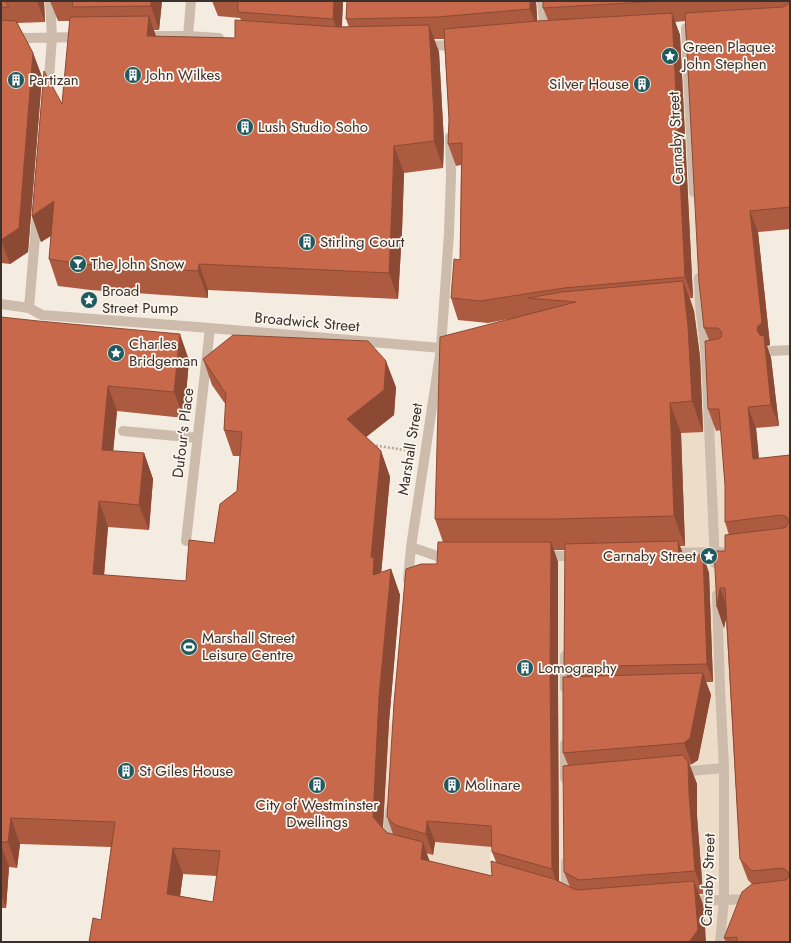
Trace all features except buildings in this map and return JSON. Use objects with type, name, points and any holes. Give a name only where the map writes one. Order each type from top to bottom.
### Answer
[{"type":"street","points":[[47,100],[52,37],[50,1]]},
{"type":"street","points":[[188,36],[191,1]]},
{"type":"street","points":[[542,1],[545,36]]},
{"type":"street","name":"Carnaby Street","points":[[685,28],[695,202]]},
{"type":"street","points":[[150,36],[188,36],[228,39]]},
{"type":"street","points":[[1,37],[89,37]]},
{"type":"street","points":[[415,46],[446,50],[472,43]]},
{"type":"street","name":"Marshall Street","points":[[407,589],[411,547],[441,348],[450,233],[450,126]]},
{"type":"street","points":[[29,308],[38,208]]},
{"type":"street","name":"Carnaby Street","points":[[698,265],[697,305],[706,356],[715,552],[716,688],[724,768],[724,900],[720,942]]},
{"type":"street","name":"Broadwick Street","points":[[1,304],[29,308],[42,315],[441,348]]},
{"type":"street","name":"Dufour's Place","points":[[186,541],[210,328]]},
{"type":"street","points":[[441,348],[453,335]]},
{"type":"street","points":[[771,351],[790,350]]},
{"type":"street","points":[[706,356],[717,355]]},
{"type":"street","points":[[123,431],[197,438]]},
{"type":"street","points":[[411,547],[437,556],[459,556]]},
{"type":"street","points":[[665,554],[733,550]]},
{"type":"street","points":[[535,556],[565,560],[588,555]]},
{"type":"street","points":[[565,647],[567,695]]},
{"type":"street","points":[[565,737],[567,784]]},
{"type":"street","points":[[665,773],[724,768]]},
{"type":"street","points":[[390,800],[388,840],[399,852]]},
{"type":"street","points":[[566,851],[566,899]]},
{"type":"street","points":[[680,902],[761,898]]},
{"type":"path","points":[[365,445],[390,448]]},
{"type":"shaded area","points":[[701,45],[752,884],[745,942],[703,942],[554,915],[359,831],[370,721],[395,723],[491,847],[490,862],[529,874],[427,585],[437,556],[684,541],[669,47]]},
{"type":"place","name":"Green Plaque: John Stephen","points":[[670,56]]},
{"type":"place","name":"John Wilkes","points":[[133,75]]},
{"type":"place","name":"Partizan","points":[[16,80]]},
{"type":"place","name":"Silver House","points":[[642,84]]},
{"type":"place","name":"Lush Studio Soho","points":[[245,127]]},
{"type":"place","name":"Stirling Court","points":[[307,242]]},
{"type":"place","name":"The John Snow","points":[[78,264]]},
{"type":"place","name":"Broad Street Pump","points":[[89,300]]},
{"type":"place","name":"Charles Bridgeman","points":[[116,353]]},
{"type":"place","name":"Carnaby Street","points":[[709,556]]},
{"type":"place","name":"Marshall Street Leisure Centre","points":[[189,647]]},
{"type":"place","name":"Lomography","points":[[525,668]]},
{"type":"place","name":"St Giles House","points":[[126,771]]},
{"type":"place","name":"City of Westminster Dwellings","points":[[317,785]]},
{"type":"place","name":"Molinare","points":[[452,785]]}]
